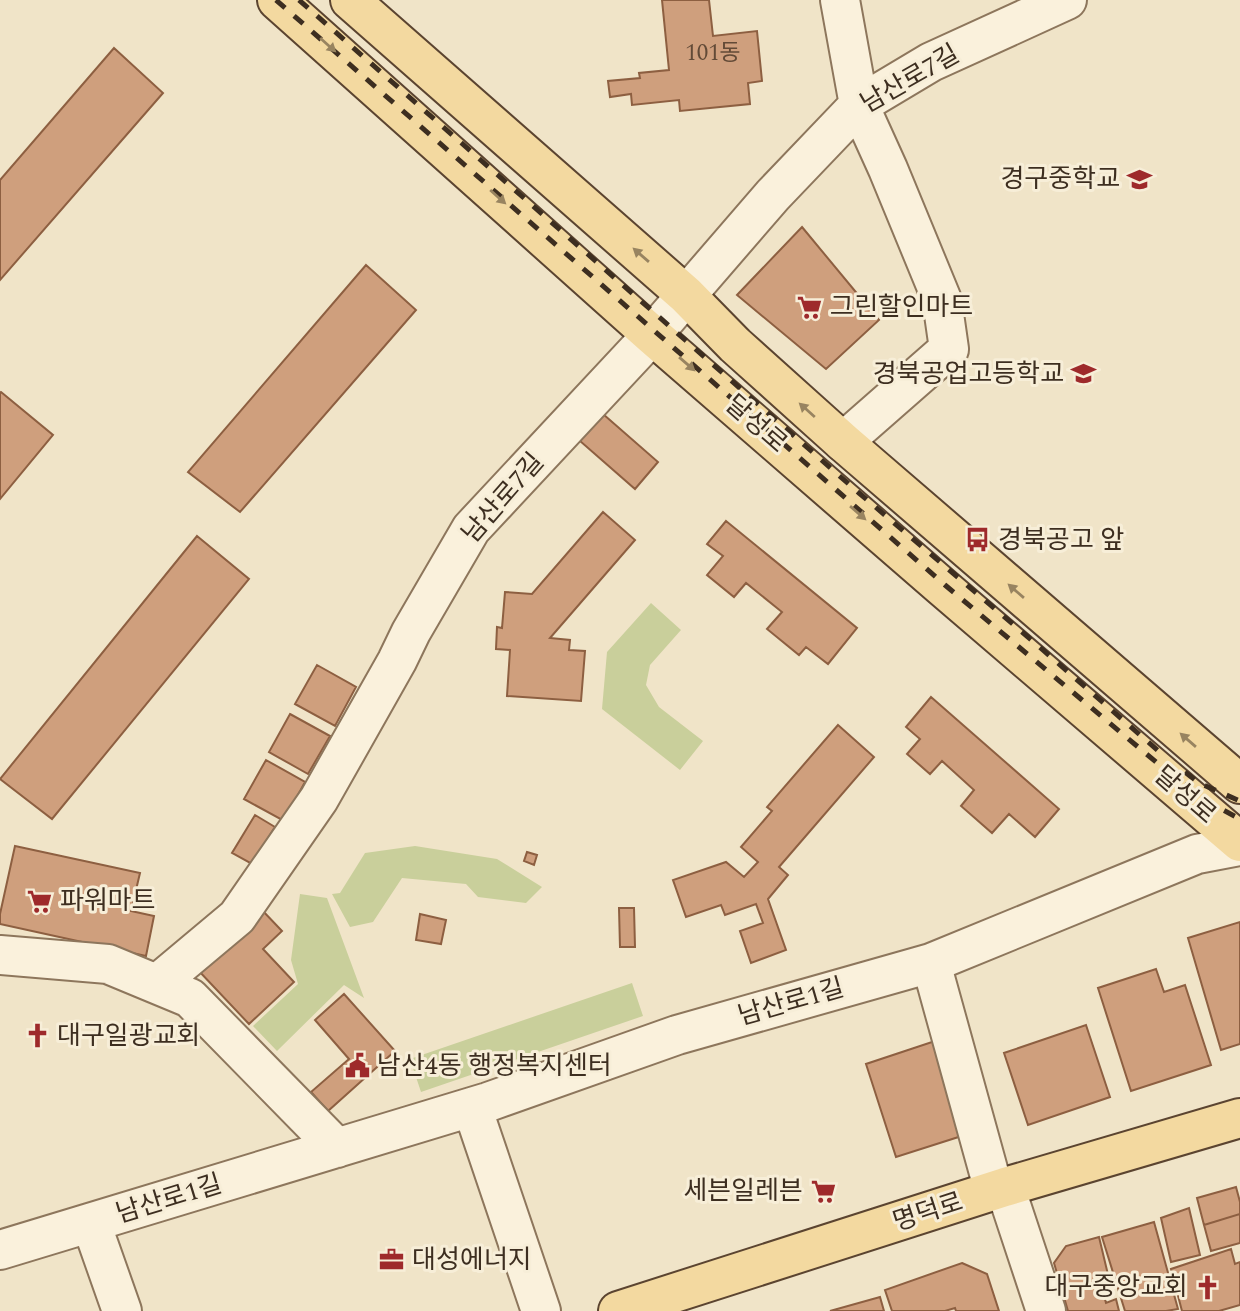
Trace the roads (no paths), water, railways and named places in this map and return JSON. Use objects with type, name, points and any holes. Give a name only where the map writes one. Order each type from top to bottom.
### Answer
[{"type":"main road","name":"달성로","points":[[278,0],[652,335],[1240,844]]},
{"type":"main road","points":[[350,0],[686,295],[735,345],[843,442],[1240,784]]},
{"type":"main road","name":"명덕로","points":[[618,1311],[1000,1189],[1240,1118]]},
{"type":"street","points":[[841,0],[859,105],[942,300],[949,349],[843,442]]},
{"type":"street","name":"남산로7길","points":[[158,984],[237,917],[312,810],[471,529],[652,335],[773,195],[859,105],[930,62],[1067,0]]},
{"type":"street","name":"남산로1길","points":[[0,1250],[472,1107],[677,1035],[931,963],[1196,855],[1240,844]]},
{"type":"street","points":[[0,955],[108,964],[190,998],[337,1148]]},
{"type":"street","points":[[931,963],[1000,1189],[1046,1311]]},
{"type":"street","points":[[472,1107],[541,1311]]},
{"type":"street","points":[[91,1223],[122,1311]]},
{"type":"railway","points":[[276,0],[945,585],[1156,762],[1208,802],[1240,819]]},
{"type":"railway","points":[[299,0],[859,493],[1163,755]]},
{"type":"railway","points":[[1185,772],[1199,783],[1240,801]]},
{"type":"place","name":"경구중학교","points":[[1140,179]]},
{"type":"place","name":"그린할인마트","points":[[810,307]]},
{"type":"place","name":"경북공업고등학교","points":[[1084,374]]},
{"type":"place","name":"경북공고 앞","points":[[978,540]]},
{"type":"place","name":"파워마트","points":[[40,901]]},
{"type":"place","name":"대구일광교회","points":[[37,1036]]},
{"type":"place","name":"남산4동 행정복지센터","points":[[357,1066]]},
{"type":"place","name":"세븐일레븐","points":[[823,1191]]},
{"type":"place","name":"대성에너지","points":[[392,1260]]},
{"type":"place","name":"대구중앙교회","points":[[1208,1287]]}]
